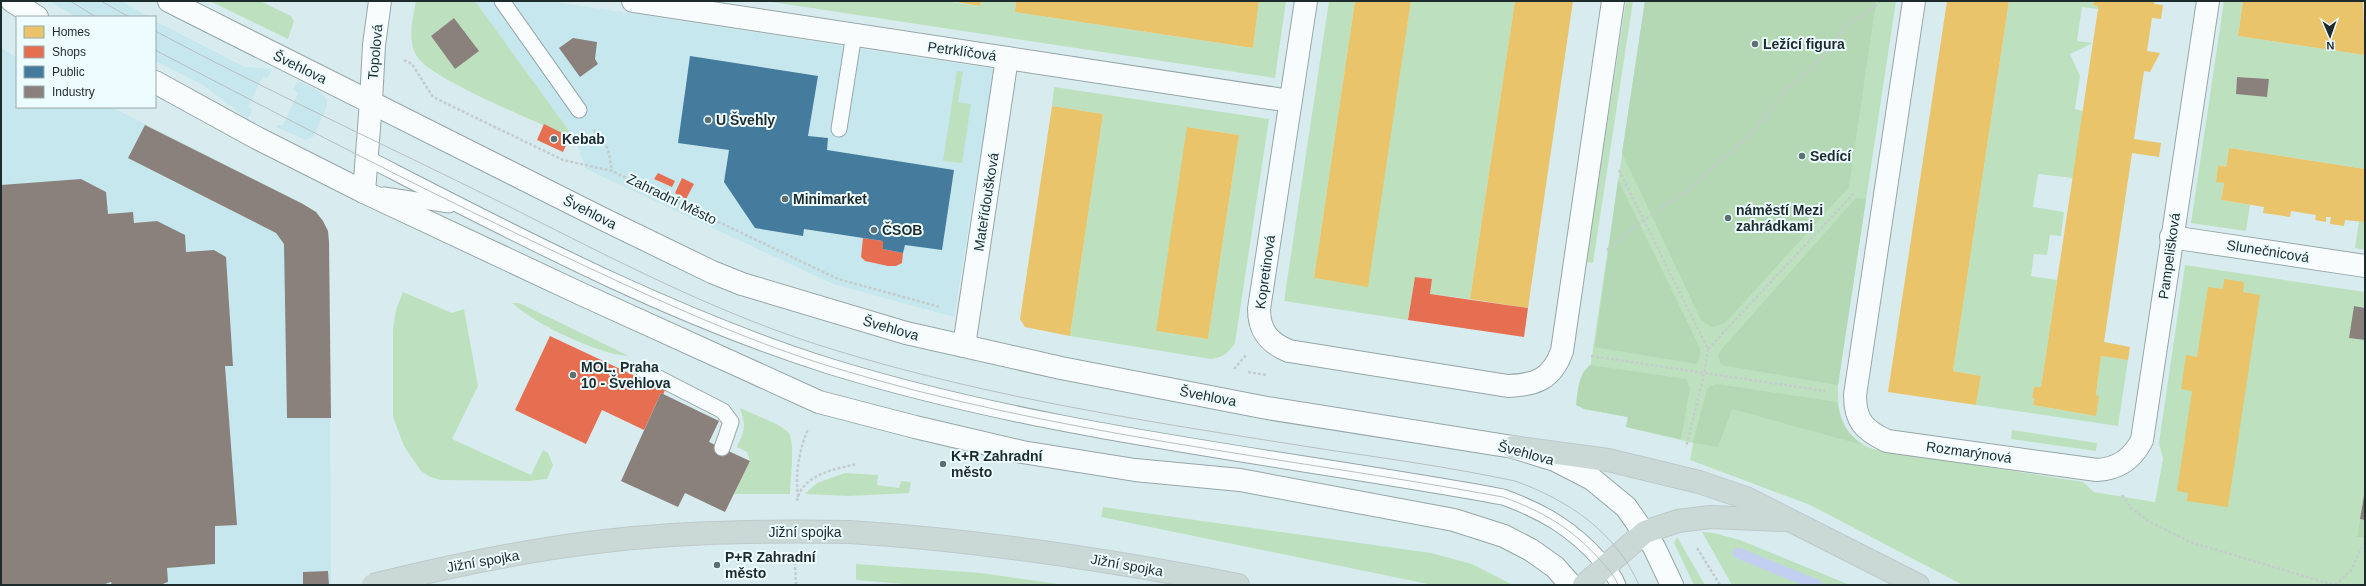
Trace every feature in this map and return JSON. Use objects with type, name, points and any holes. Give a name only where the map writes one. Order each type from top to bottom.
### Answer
[{"type":"highway","points":[[1513,447],[1608,460],[1698,482],[1746,498],[1794,520],[1918,585]]},
{"type":"highway","points":[[1584,585],[1645,532],[1678,521],[1695,518],[1794,520]]},
{"type":"highway","name":"Jižní spojka","points":[[373,585],[490,560],[560,547],[646,537],[732,532],[849,532],[924,536],[1018,547],[1238,585]]},
{"type":"street","points":[[12,1],[35,16]]},
{"type":"street","name":"Švehlova","points":[[169,1],[712,272],[742,284],[906,333],[1062,368],[1259,406],[1513,447],[1555,460],[1592,479],[1626,507],[1645,532],[1672,585]]},
{"type":"street","name":"Topolová","points":[[364,192],[374,45],[380,1]]},
{"type":"street","name":"Petrklíčová","points":[[633,1],[1290,101]]},
{"type":"street","name":"Kopretinová","points":[[1306,1],[1259,309],[1261,329],[1271,342],[1280,347],[1301,354],[1508,386],[1523,386],[1538,382],[1558,364],[1562,351],[1613,1]]},
{"type":"street","name":"Rozmarýnová","points":[[1914,1],[1856,395],[1856,412],[1867,430],[1887,440],[2082,469]]},
{"type":"street","name":"Pampelišková","points":[[2082,469],[2105,469],[2121,464],[2137,450],[2142,440],[2171,237],[2208,1]]},
{"type":"street","name":"Mateřídoušková","points":[[964,346],[1008,58]]},
{"type":"street","points":[[156,83],[257,138],[364,192],[586,296],[819,402],[914,428],[1022,452],[1135,470],[1240,480],[1454,520],[1504,536],[1531,550],[1555,567],[1571,585]]},
{"type":"street","name":"Slunečnicová","points":[[2171,237],[2365,266]]},
{"type":"lane","points":[[502,1],[579,110]]},
{"type":"lane","points":[[839,129],[854,34]]},
{"type":"lane","points":[[367,158],[464,208],[694,316],[832,367],[937,396],[1023,416],[1503,497],[1530,506],[1554,519],[1591,549],[1606,566],[1618,585]]},
{"type":"lane","points":[[364,192],[464,208]]},
{"type":"lane","points":[[643,370],[723,411],[731,422],[722,448]]},
{"type":"path","points":[[1604,253],[1644,220],[1694,186],[1753,131],[1783,93],[1834,45],[1844,27],[1880,3]]},
{"type":"path","name":"Zahradní Město","points":[[400,59],[412,64],[433,97],[562,160],[612,171],[838,279],[946,308]]},
{"type":"path","points":[[579,110],[608,149],[612,171]]},
{"type":"path","points":[[1616,164],[1708,349]]},
{"type":"path","points":[[1682,446],[1688,447],[1708,349],[1855,191]]},
{"type":"path","points":[[1234,369],[1250,350]]},
{"type":"path","points":[[1584,355],[1830,392]]},
{"type":"path","points":[[798,498],[796,480],[799,460],[810,425]]},
{"type":"path","points":[[2105,469],[2131,508],[2148,521],[2190,542],[2335,585],[2351,570],[2365,542]]},
{"type":"path","points":[[1696,546],[1720,585]]},
{"type":"shaded area","points":[[49,1],[121,1],[147,16],[74,16]]},
{"type":"shaded area","points":[[475,1],[549,1],[994,69],[954,317],[833,284],[586,169],[575,139]]},
{"type":"shaded area","points":[[156,22],[245,67],[272,69],[268,78],[263,76],[248,107],[252,109],[248,119],[203,85],[156,62]]},
{"type":"shaded area","points":[[1,48],[16,57],[16,108],[113,108],[303,204],[316,212],[323,221],[328,231],[329,242],[331,585],[1,585]]},
{"type":"shaded area","points":[[298,81],[319,91],[327,100],[327,106],[313,137],[306,140],[276,127],[277,125],[283,125],[298,93],[293,90]]},
{"type":"green space","points":[[210,1],[260,1],[291,16],[294,21],[288,39]]},
{"type":"green space","points":[[416,1],[475,1],[575,139],[489,101],[442,76],[425,65],[416,55],[413,48],[411,35]],"holes":[[[454,18],[478,51],[455,69],[431,36]]]},
{"type":"green space","points":[[765,1],[944,1],[980,6],[981,1],[1016,1],[1015,12],[1253,48],[1259,1],[1286,1],[1275,78]]},
{"type":"green space","points":[[1329,1],[1355,1],[1314,278],[1367,286],[1411,1],[1515,1],[1470,299],[1430,294],[1432,279],[1415,277],[1408,320],[1284,301]]},
{"type":"green space","points":[[1626,1],[1633,1],[1593,263],[1586,262]]},
{"type":"green space","points":[[1645,1],[1896,1],[1838,385],[1839,406],[1848,432],[1863,444],[1873,449],[2083,482],[2094,492],[2155,502],[2163,459],[2159,443],[2185,265],[2365,292],[2365,308],[2354,306],[2350,338],[2365,340],[2365,490],[2357,537],[2365,538],[2365,585],[1963,585],[1810,505],[1690,460],[1693,443],[1626,427],[1628,417],[1584,409]]},
{"type":"green space","points":[[1645,1],[1876,1],[1849,187],[1725,323],[1712,327],[1701,320],[1622,153]]},
{"type":"green space","points":[[2009,1],[2094,1],[2093,5],[2098,6],[2098,9],[2082,7],[2077,41],[2093,43],[2070,54],[2080,76],[2075,109],[2083,111],[2073,178],[2038,174],[2033,207],[2064,212],[2061,236],[2050,235],[2047,255],[2034,254],[2031,276],[2057,280],[2041,387],[2034,387],[2032,398],[2034,398],[2033,405],[2096,416],[2096,395],[2101,356],[2128,360],[2118,426],[1976,405],[1981,376],[1953,371]]},
{"type":"green space","points":[[2224,1],[2243,1],[2238,36],[2365,55],[2365,169],[2229,148],[2226,167],[2218,165],[2216,182],[2224,183],[2221,200],[2250,205],[2246,231],[2191,223]],"holes":[[[2237,77],[2269,79],[2267,96],[2236,94]]]},
{"type":"green space","points":[[957,71],[963,72],[958,102],[971,104],[962,163],[943,161]]},
{"type":"green space","points":[[1054,87],[1269,119],[1235,343],[1225,354],[1211,359],[1070,336],[1103,114],[1052,106]],"holes":[[[1188,127],[1239,135],[1208,339],[1156,331]]]},
{"type":"green space","points":[[1618,180],[1700,348],[1700,357],[1697,364],[1595,347]]},
{"type":"green space","points":[[1856,198],[1866,199],[1838,385],[1721,365],[1718,355],[1721,350]]},
{"type":"green space","points":[[2359,221],[2365,222],[2365,250],[2355,248]]},
{"type":"green space","points":[[403,292],[452,313],[464,309],[478,386],[452,439],[531,475],[543,450],[548,453],[553,465],[547,479],[529,481],[440,480],[430,477],[421,471],[404,446],[393,417],[393,329],[396,310]]},
{"type":"green space","points":[[512,303],[519,303],[629,356],[601,350],[568,337],[536,320]]},
{"type":"green space","points":[[1590,365],[1686,379],[1690,388],[1681,439],[1626,427],[1628,417],[1584,409],[1576,405],[1581,378],[1583,373]]},
{"type":"green space","points":[[1716,384],[1837,402],[1842,421],[1845,426],[1863,445],[1732,409],[1718,447],[1693,443],[1707,389]]},
{"type":"green space","points":[[740,408],[772,422],[788,432],[792,443],[790,494],[734,494],[750,461],[747,452],[737,447],[744,428]]},
{"type":"green space","points":[[2012,430],[2097,443],[2096,451],[2011,439]]},
{"type":"green space","points":[[845,473],[878,475],[877,485],[899,488],[901,481],[911,482],[909,493],[849,496],[805,494],[817,483]]},
{"type":"green space","points":[[1103,507],[1431,553],[1472,564],[1513,585],[1433,585],[1101,517]]},
{"type":"green space","points":[[2360,519],[2365,520],[2365,538],[2357,537]]},
{"type":"green space","points":[[1702,532],[1714,533],[1740,540],[1850,585],[1732,585]]},
{"type":"green space","points":[[1677,537],[1705,585],[1694,585],[1674,543]]},
{"type":"green space","points":[[856,564],[981,573],[1065,585],[918,585],[856,580]]},
{"type":"building: Homes","points":[[950,1],[981,1],[980,6]]},
{"type":"building: Homes","points":[[1016,1],[1259,1],[1253,48],[1015,12]]},
{"type":"building: Homes","points":[[1355,1],[1411,1],[1368,287],[1314,278]]},
{"type":"building: Homes","points":[[1515,1],[1573,1],[1528,308],[1470,299]]},
{"type":"building: Homes","points":[[1947,1],[2009,1],[1953,371],[1981,376],[1976,405],[1888,392]]},
{"type":"building: Homes","points":[[2094,1],[2155,1],[2154,4],[2163,5],[2161,19],[2152,18],[2147,51],[2160,53],[2150,72],[2144,71],[2134,139],[2161,143],[2159,157],[2132,153],[2104,342],[2130,347],[2128,360],[2101,356],[2096,395],[2099,396],[2096,416],[2033,405],[2034,398],[2032,398],[2034,387],[2041,387],[2098,9],[2098,6],[2093,5]]},
{"type":"building: Homes","points":[[2243,1],[2363,1],[2365,55],[2238,36]]},
{"type":"building: Homes","points":[[1052,106],[1103,114],[1070,336],[1025,327],[1020,319]]},
{"type":"building: Homes","points":[[1187,127],[1239,135],[1208,339],[1156,331]]},
{"type":"building: Homes","points":[[2229,148],[2365,169],[2365,222],[2345,220],[2344,226],[2330,224],[2331,217],[2326,217],[2326,222],[2315,220],[2316,215],[2291,211],[2290,217],[2263,213],[2264,207],[2221,200],[2224,183],[2216,182],[2218,165],[2226,167]]},
{"type":"building: Homes","points":[[2224,279],[2244,282],[2243,292],[2260,295],[2228,507],[2187,501],[2188,493],[2177,491],[2192,391],[2181,389],[2186,355],[2197,357],[2208,287],[2223,289]]},
{"type":"building: Shops","name":"Kebab","points":[[544,124],[570,137],[563,152],[537,140]]},
{"type":"building: Shops","points":[[658,173],[675,181],[672,187],[654,179]]},
{"type":"building: Shops","points":[[682,178],[694,184],[686,199],[675,193]]},
{"type":"building: Shops","points":[[863,238],[883,241],[883,249],[903,253],[902,263],[896,266],[888,266],[865,261],[861,257]]},
{"type":"building: Shops","points":[[1415,277],[1432,279],[1430,294],[1528,308],[1524,337],[1408,320]]},
{"type":"building: Shops","points":[[550,336],[665,390],[663,395],[661,393],[644,430],[602,410],[586,444],[515,410]]},
{"type":"building: Public","points":[[690,56],[818,76],[808,136],[828,138],[827,150],[954,170],[942,250],[905,245],[903,253],[883,249],[883,241],[804,229],[803,236],[755,228],[724,182],[729,150],[678,143]]},
{"type":"building: Industry","points":[[454,18],[479,51],[455,69],[431,36]]},
{"type":"building: Industry","points":[[573,38],[597,42],[595,59],[598,64],[580,77],[559,48]]},
{"type":"building: Industry","points":[[2237,77],[2269,79],[2267,97],[2236,94]]},
{"type":"building: Industry","points":[[145,125],[303,204],[316,212],[323,221],[328,231],[329,242],[331,418],[287,418],[284,244],[276,233],[128,158]]},
{"type":"building: Industry","points":[[81,179],[106,192],[108,214],[133,212],[134,223],[157,221],[185,235],[186,252],[214,250],[226,257],[233,366],[225,366],[237,525],[215,526],[215,564],[167,568],[168,582],[160,585],[112,585],[111,582],[102,585],[1,585],[1,185]]},
{"type":"building: Industry","points":[[2354,306],[2365,308],[2365,340],[2349,338]]},
{"type":"building: Industry","points":[[661,393],[719,421],[709,442],[750,461],[725,512],[685,493],[678,507],[621,481]]},
{"type":"building: Industry","points":[[2365,495],[2365,520],[2360,519]]},
{"type":"building: Industry","points":[[328,571],[329,585],[303,585],[303,572]]},
{"type":"waterway","points":[[1738,553],[1817,585]]},
{"type":"tram line","points":[[70,1],[94,16]]},
{"type":"tram line","points":[[101,1],[127,16]]},
{"type":"tram line","points":[[156,32],[283,96],[624,264],[751,321],[794,337],[898,368],[1020,397],[1143,420],[1422,464],[1515,481],[1554,498],[1588,520],[1604,534],[1617,549],[1629,566],[1639,585]]},
{"type":"tram line","points":[[156,51],[359,156],[462,207],[664,302],[764,344],[832,367],[914,390],[997,410],[1165,442],[1419,482],[1503,497],[1531,508],[1568,530],[1590,549],[1613,575],[1618,585]]},
{"type":"place","name":"Ležící figura","points":[[1755,44]]},
{"type":"place","name":"U Švehly","points":[[708,120]]},
{"type":"place","name":"Kebab","points":[[554,139]]},
{"type":"place","name":"Sedící","points":[[1802,156]]},
{"type":"place","name":"Minimarket","points":[[785,199]]},
{"type":"place","name":"náměstí Mezi zahrádkami","points":[[1728,218]]},
{"type":"place","name":"ČSOB","points":[[874,230]]},
{"type":"place","name":"MOL, Praha 10 - Švehlova","points":[[573,375]]},
{"type":"place","name":"K+R Zahradní město","points":[[943,464]]},
{"type":"place","name":"P+R Zahradní město","points":[[717,565]]}]
